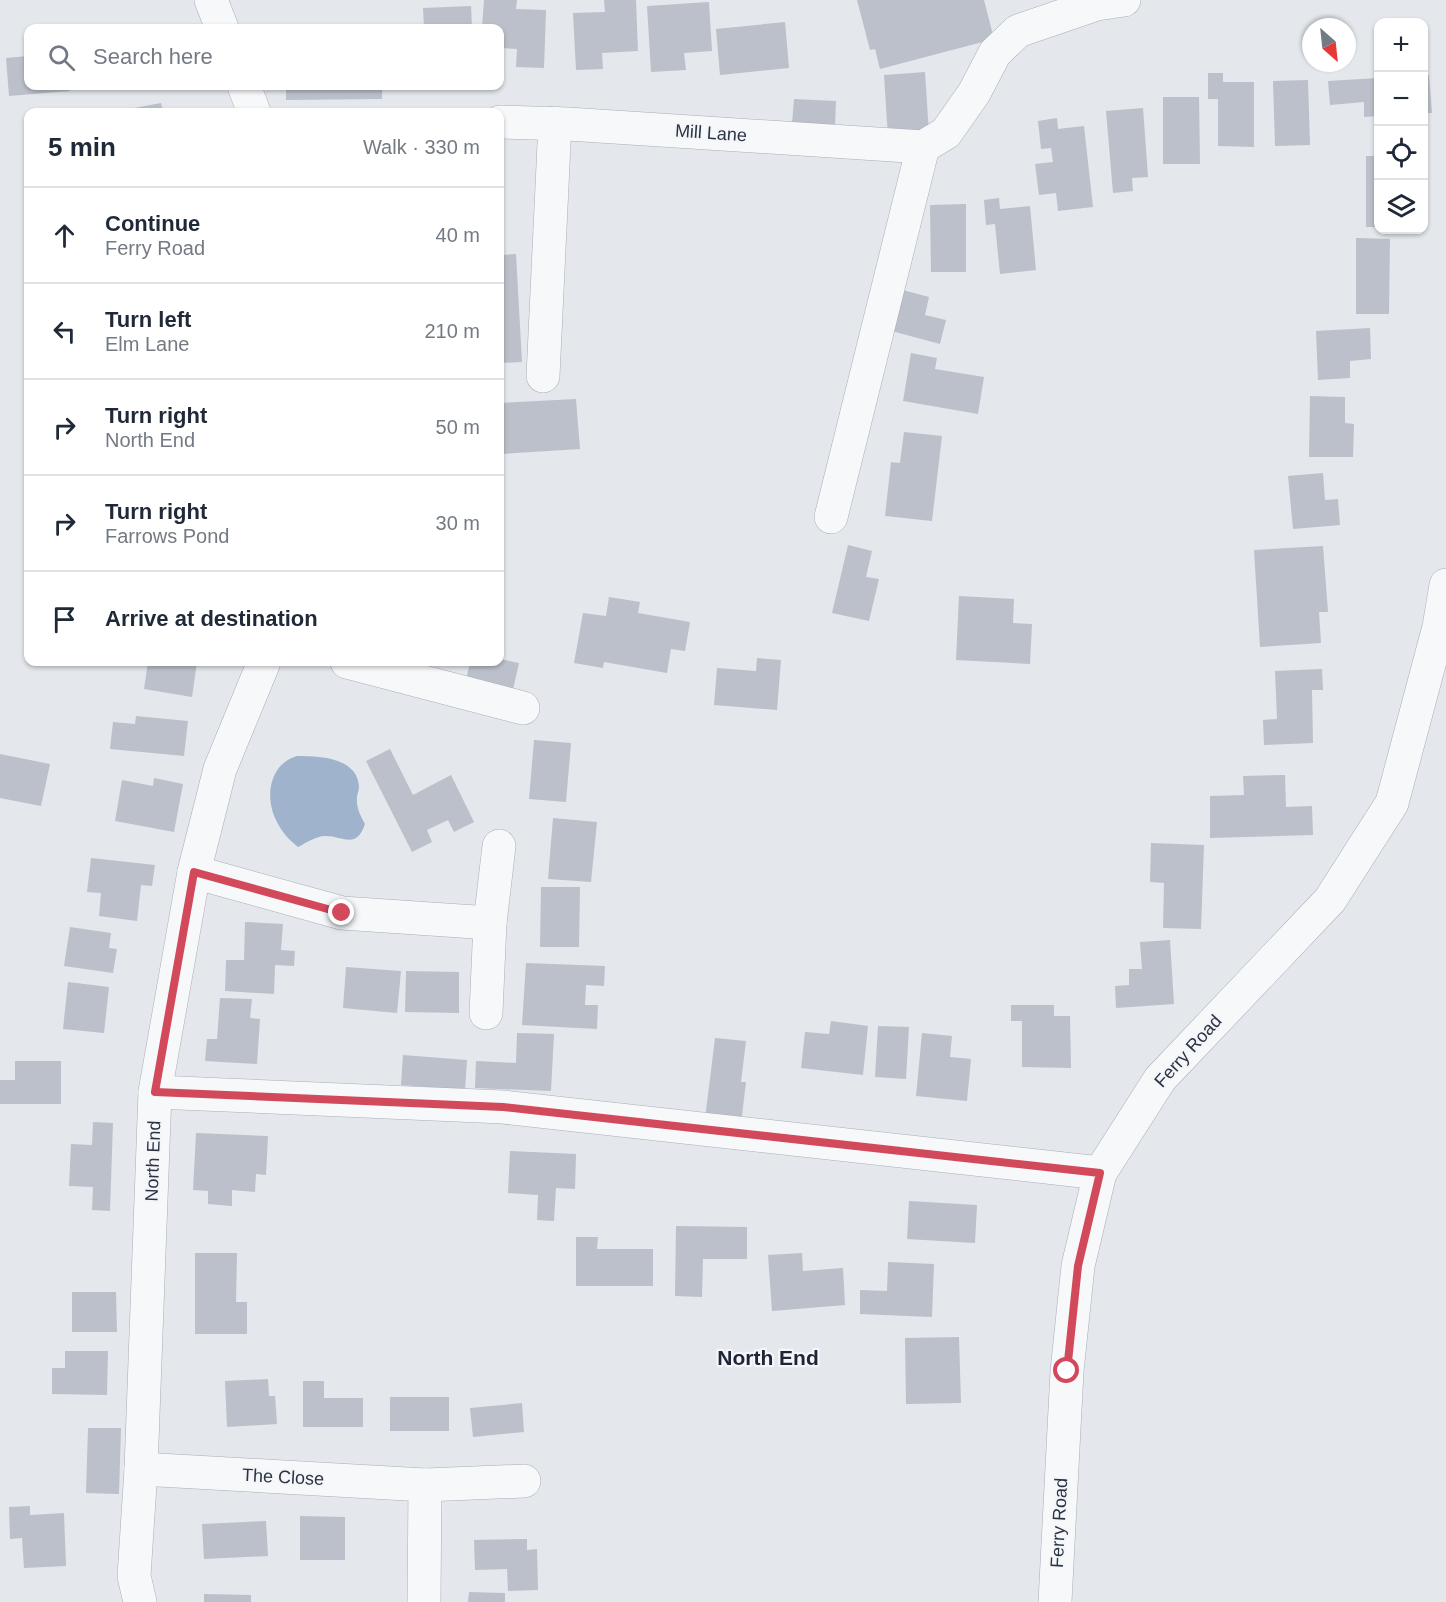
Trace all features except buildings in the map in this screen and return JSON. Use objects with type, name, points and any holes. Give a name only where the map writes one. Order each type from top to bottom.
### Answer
[{"type":"street","points":[[211,0],[220,24]]},
{"type":"street","points":[[831,517],[923,147],[946,133],[974,93],[995,53],[1018,31],[1096,4],[1124,0]]},
{"type":"street","points":[[246,90],[252,108]]},
{"type":"street","name":"Mill Lane","points":[[504,122],[555,123],[923,147]]},
{"type":"street","points":[[543,376],[555,123]]},
{"type":"street","name":"Ferry Road","points":[[1055,1602],[1067,1371],[1078,1266],[1100,1173],[1160,1079],[1330,900],[1392,803],[1439,627],[1446,585]]},
{"type":"street","name":"North End","points":[[140,1602],[134,1576],[141,1468],[155,1092],[194,872],[220,770],[262,666]]},
{"type":"street","points":[[362,666],[523,708]]},
{"type":"street","points":[[486,1013],[490,923],[499,846]]},
{"type":"street","points":[[194,872],[342,913],[490,923]]},
{"type":"street","points":[[155,1092],[503,1107],[1100,1173]]},
{"type":"street","name":"The Close","points":[[141,1468],[424,1485],[524,1481]]},
{"type":"street","points":[[424,1485],[424,1602]]},
{"type":"water","points":[[297,756],[336,760],[352,770],[357,777],[358,808],[365,824],[358,837],[349,840],[322,836],[298,847],[283,832],[273,813],[270,793],[275,774],[280,766]]},
{"type":"district","name":"North End","points":[[768,1357]]},
{"type":"route","points":[[342,913],[194,872],[155,1092],[503,1107],[1100,1173],[1078,1266],[1067,1371]]}]
